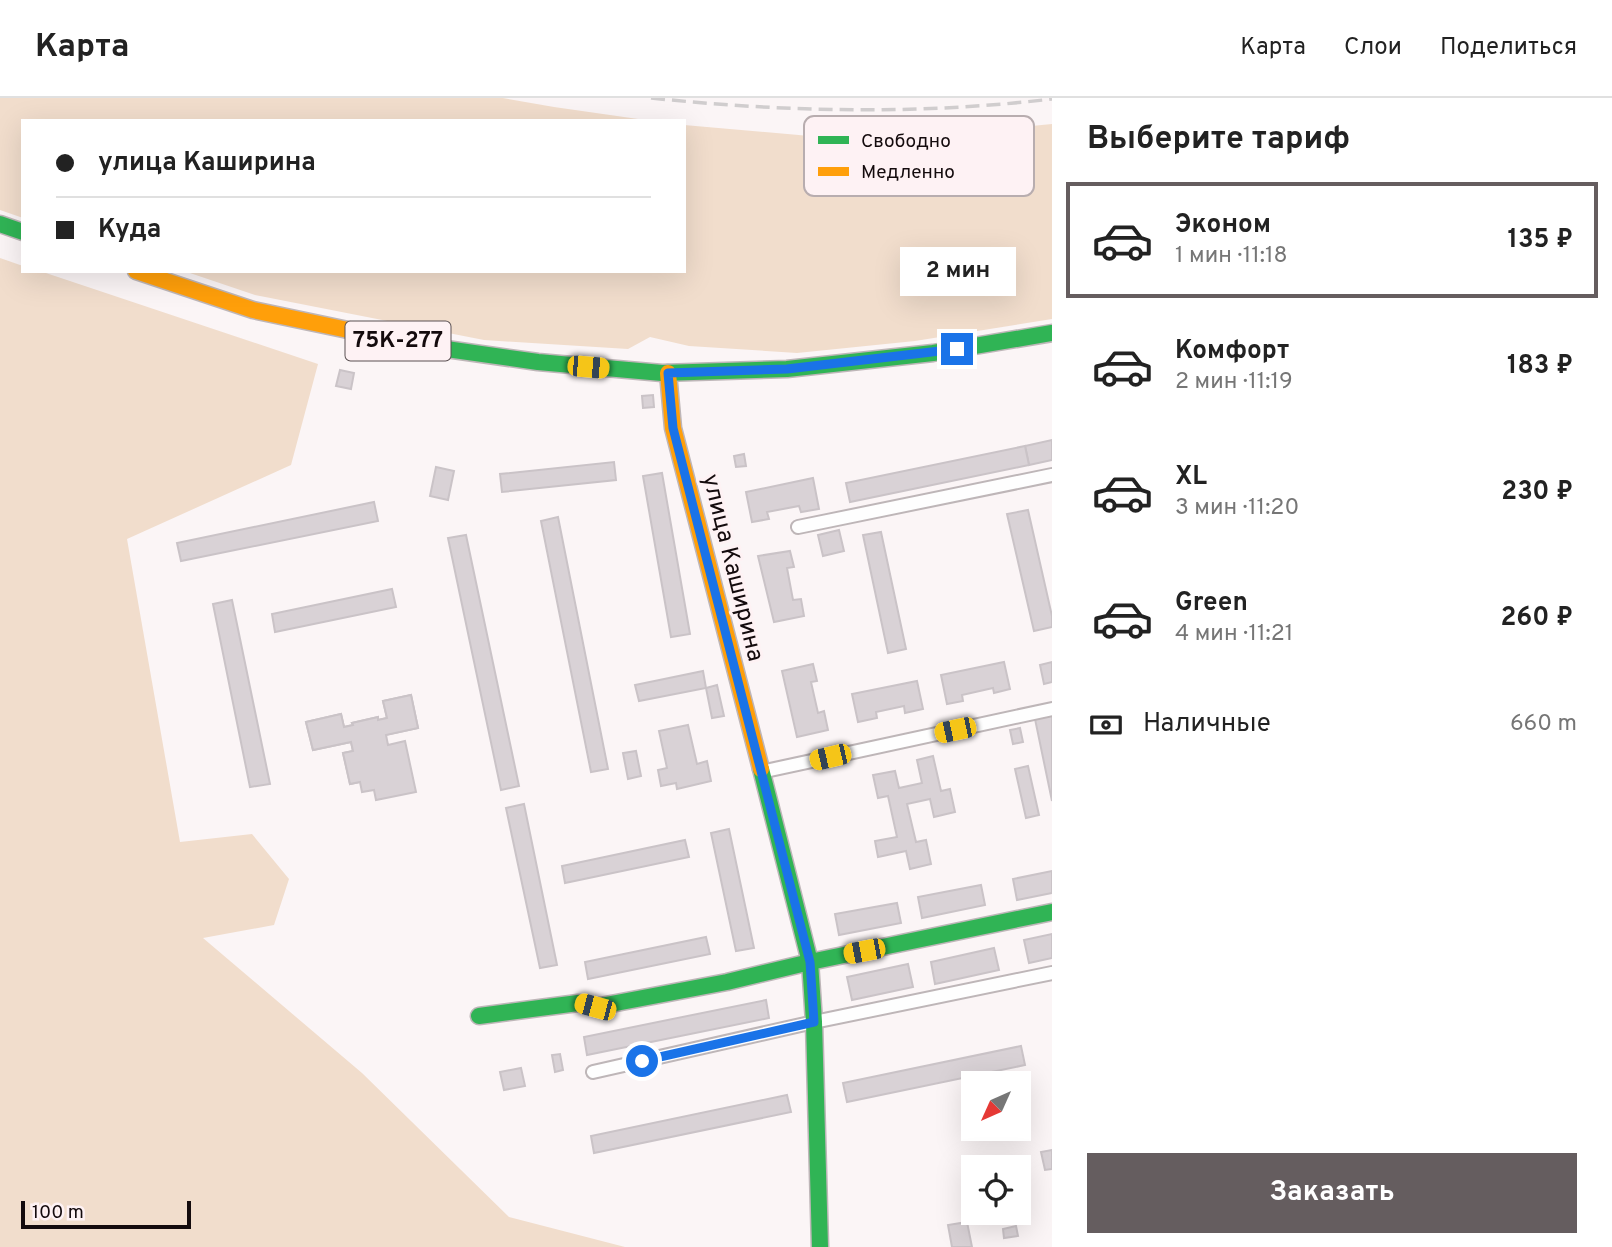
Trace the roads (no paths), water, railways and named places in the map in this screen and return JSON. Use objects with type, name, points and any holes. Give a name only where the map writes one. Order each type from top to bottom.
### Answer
[{"type":"street","points":[[0,224],[21,231]]},
{"type":"street","name":"75К-277","points":[[142,273],[253,310],[411,344],[538,362],[668,373],[787,369],[933,353],[1052,333]]},
{"type":"street","name":"улица Каширина","points":[[668,373],[673,428],[810,962],[820,1247]]},
{"type":"street","points":[[798,527],[1052,475]]},
{"type":"street","points":[[761,772],[1052,709]]},
{"type":"street","points":[[479,1016],[578,1003],[595,1007],[727,982],[1052,912]]},
{"type":"street","points":[[593,1072],[814,1022],[1052,973]]},
{"type":"railway","points":[[651,98],[852,110],[951,108],[1052,99]]}]
